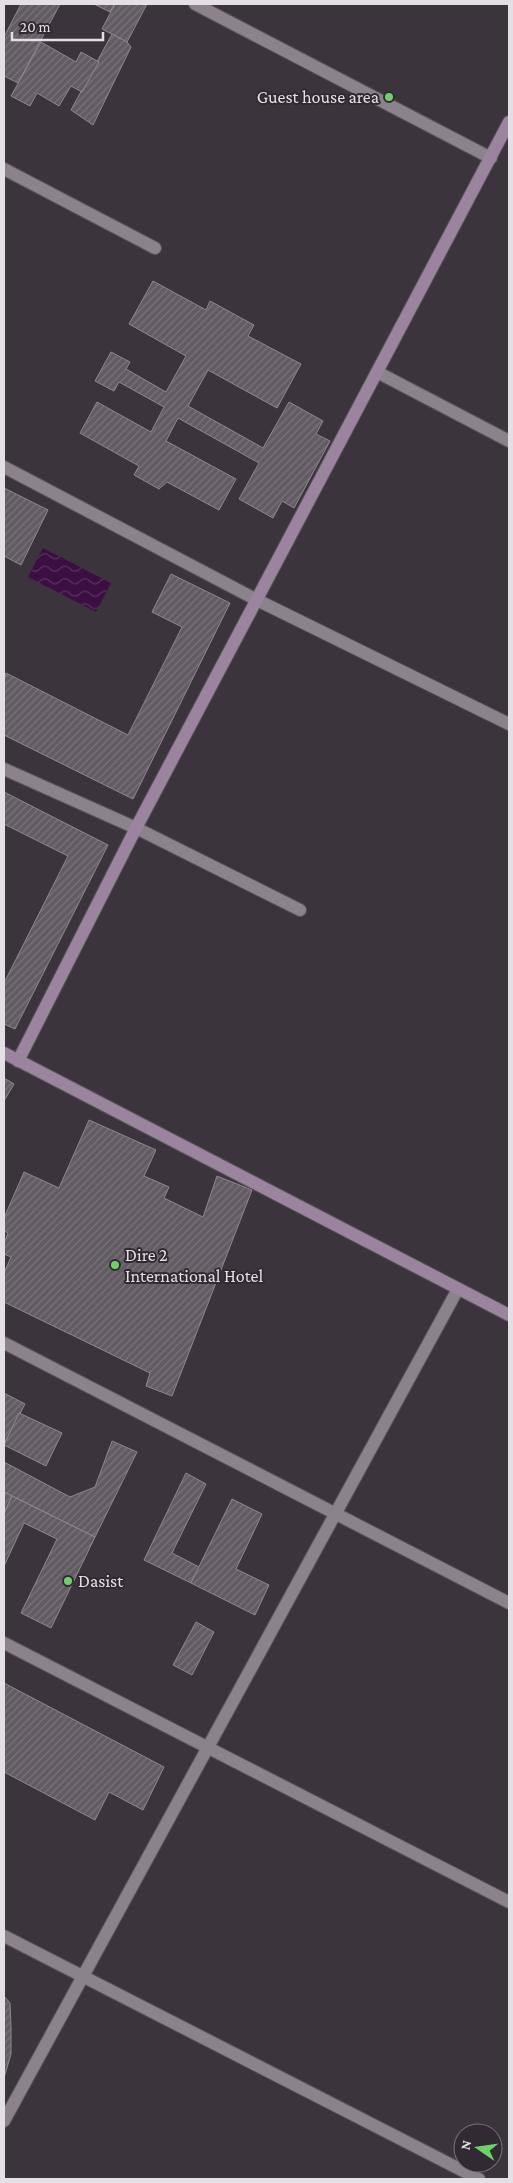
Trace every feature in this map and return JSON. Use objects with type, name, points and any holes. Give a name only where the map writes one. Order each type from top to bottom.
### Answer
[{"type":"street","points":[[195,4],[491,158]]},
{"type":"street","points":[[18,1061],[136,828],[509,122]]},
{"type":"street","points":[[4,169],[155,248]]},
{"type":"street","points":[[377,372],[509,441]]},
{"type":"street","points":[[4,467],[257,600],[509,724]]},
{"type":"street","points":[[4,769],[136,828],[300,910]]},
{"type":"street","points":[[4,1053],[509,1316]]},
{"type":"street","points":[[4,2121],[458,1289]]},
{"type":"street","points":[[4,1343],[509,1604]]},
{"type":"street","points":[[4,1643],[509,1902]]},
{"type":"street","points":[[4,1936],[478,2179]]},
{"type":"water","points":[[43,548],[111,583],[96,612],[28,577]]},
{"type":"building","points":[[21,4],[60,4],[18,83],[4,76],[4,37]]},
{"type":"building","points":[[94,4],[115,4],[110,12]]},
{"type":"building","points":[[115,4],[147,4],[127,42],[102,29]]},
{"type":"building","points":[[112,34],[127,42],[131,47],[93,125],[71,110]]},
{"type":"building","points":[[41,42],[76,62],[81,52],[99,62],[82,92],[71,86],[59,106],[37,93],[30,106],[11,96]]},
{"type":"building","points":[[153,281],[206,310],[210,301],[254,325],[248,336],[301,364],[277,408],[208,370],[188,406],[263,448],[289,402],[323,421],[316,434],[330,441],[294,508],[282,501],[273,518],[239,499],[259,463],[178,418],[166,441],[236,479],[219,510],[167,482],[159,489],[134,475],[139,466],[80,433],[97,402],[151,432],[164,407],[119,382],[114,391],[95,381],[111,352],[130,362],[126,369],[166,392],[186,356],[129,324]]},
{"type":"building","points":[[4,488],[48,510],[21,565],[4,556]]},
{"type":"building","points":[[171,574],[230,603],[133,799],[4,735],[4,678],[6,673],[128,735],[182,627],[152,612]]},
{"type":"building","points":[[4,792],[108,845],[15,1029],[4,1024],[4,983],[68,856],[4,824]]},
{"type":"building","points":[[4,1078],[14,1084],[4,1101]]},
{"type":"building","name":"Dire 2 International Hotel","points":[[89,1120],[156,1150],[144,1176],[169,1187],[164,1198],[203,1217],[217,1176],[252,1190],[172,1396],[146,1386],[150,1373],[4,1302],[4,1273],[11,1257],[4,1254],[4,1243],[8,1233],[4,1231],[4,1218],[24,1172],[59,1188]]},
{"type":"building","points":[[4,1393],[25,1404],[4,1444]]},
{"type":"building","points":[[19,1413],[62,1433],[46,1466],[4,1445]]},
{"type":"building","points":[[112,1441],[137,1452],[95,1537],[4,1492],[4,1462],[70,1497],[95,1487]]},
{"type":"building","points":[[186,1473],[206,1484],[172,1553],[199,1567],[191,1583],[144,1560]]},
{"type":"building","points":[[4,1492],[12,1496],[4,1514]]},
{"type":"building","points":[[12,1496],[95,1537],[51,1628],[21,1613],[57,1539],[24,1523],[4,1566],[4,1514]]},
{"type":"building","points":[[232,1499],[262,1514],[236,1569],[269,1585],[255,1615],[191,1583]]},
{"type":"building","points":[[196,1622],[214,1632],[192,1675],[173,1665]]},
{"type":"building","points":[[4,1683],[164,1767],[143,1810],[109,1792],[95,1820],[4,1772]]},
{"type":"building","points":[[4,1996],[10,2003],[11,2054],[4,2078]]},
{"type":"place","name":"Guest house area","points":[[389,97]]},
{"type":"place","name":"Dire 2 International Hotel","points":[[115,1265]]},
{"type":"place","name":"Dasist","points":[[68,1581]]}]
